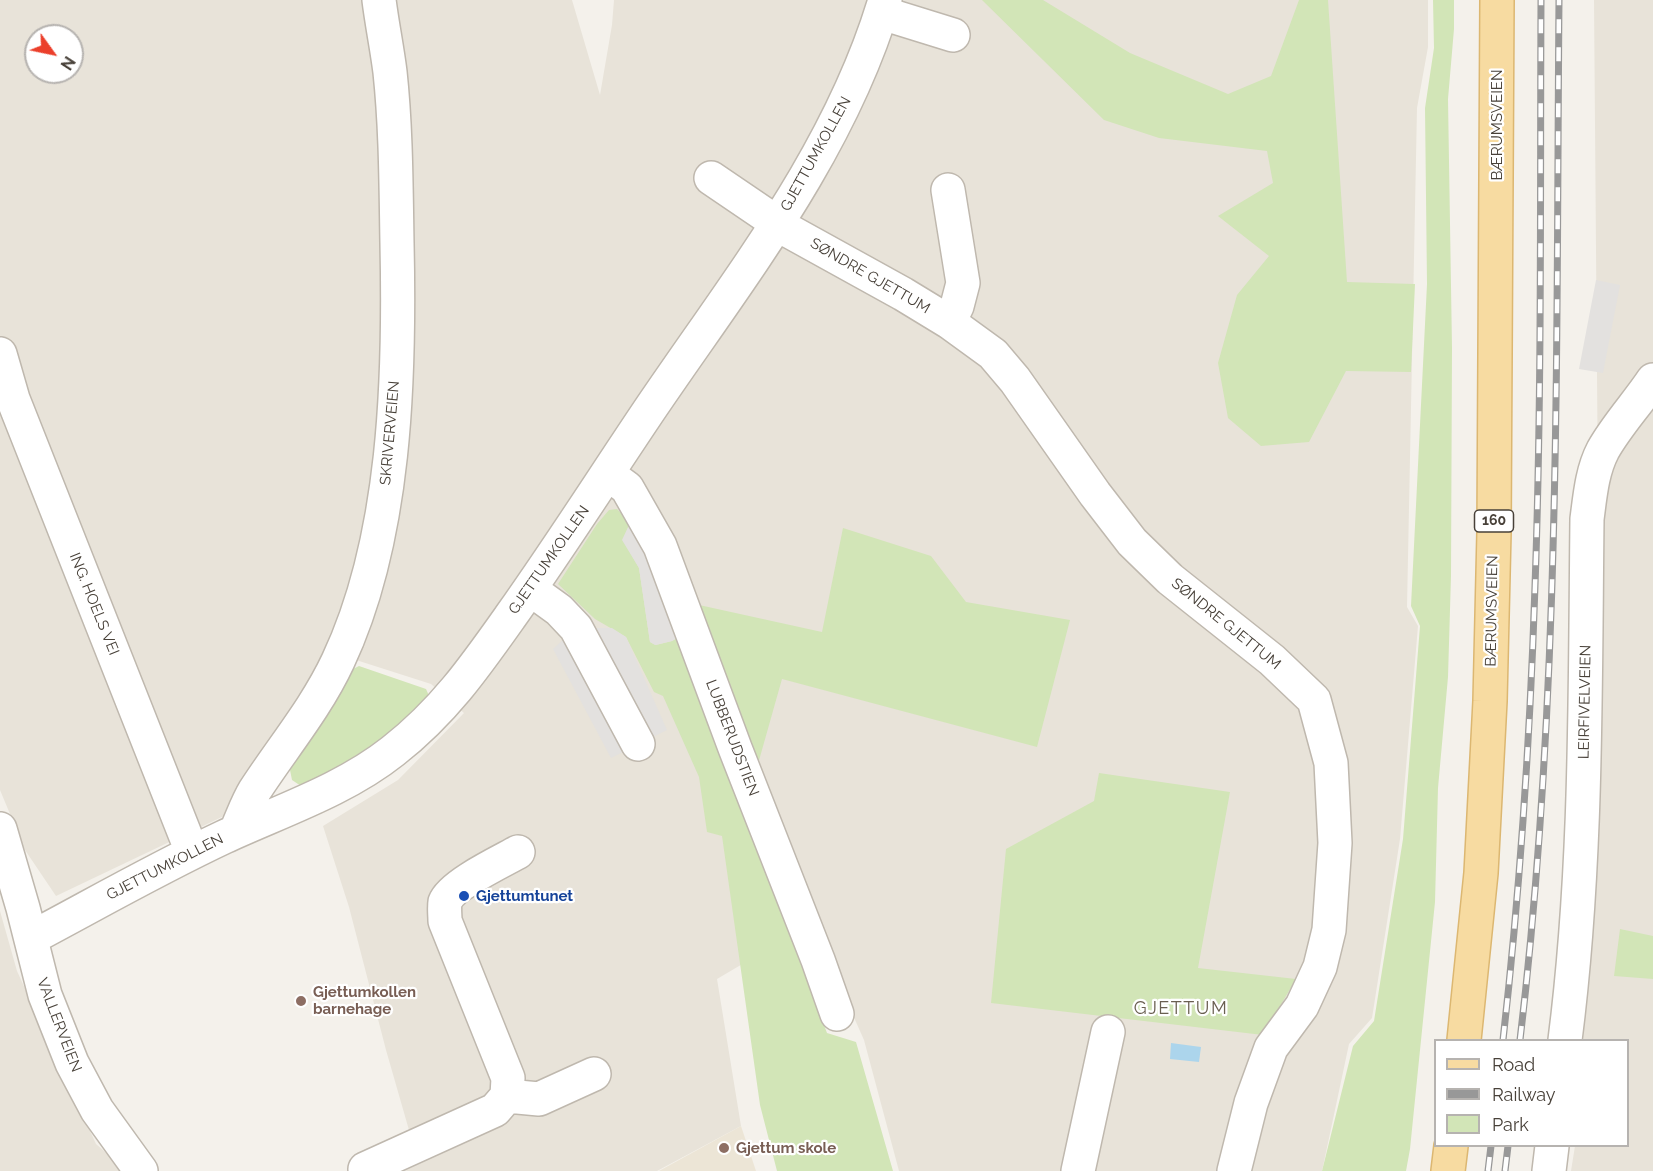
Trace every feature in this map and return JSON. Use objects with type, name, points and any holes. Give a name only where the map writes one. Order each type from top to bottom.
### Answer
[{"type":"main road","name":"BÆRUMSVEIEN","points":[[1464,1039],[1481,873],[1490,701],[1494,520],[1497,0]]},
{"type":"main road","points":[[1448,1171],[1451,1147]]},
{"type":"street","name":"SKRIVERVEIEN","points":[[236,831],[254,792],[305,720],[338,661],[357,613],[375,548],[390,466],[399,322],[396,194],[390,72],[379,0]]},
{"type":"street","name":"GJETTUMKOLLEN","points":[[31,938],[192,852],[349,780],[390,753],[428,722],[467,678],[530,589],[778,223],[818,156],[853,87],[884,7]]},
{"type":"street","points":[[884,7],[953,35]]},
{"type":"street","name":"SØNDRE GJETTUM","points":[[711,178],[778,223],[903,294],[971,336],[1000,363],[1132,542],[1170,579],[1272,660],[1314,700],[1331,763],[1335,843],[1329,930],[1320,967],[1302,1006],[1271,1048],[1251,1103],[1234,1171]]},
{"type":"street","points":[[948,190],[963,283],[957,306],[949,322]]},
{"type":"street","name":"ING. HOELS VEI","points":[[0,354],[13,399],[192,852]]},
{"type":"street","name":"LEIRFIVELVEIEN","points":[[1565,1039],[1572,989],[1584,769],[1587,519],[1592,483],[1602,452],[1630,409],[1653,380]]},
{"type":"street","name":"LUBBERUDSTIEN","points":[[608,474],[627,488],[660,546],[837,1014]]},
{"type":"street","points":[[530,589],[559,610],[576,628],[638,744]]},
{"type":"street","name":"VALLERVEIEN","points":[[0,830],[45,995],[72,1063],[97,1110],[141,1171]]},
{"type":"street","points":[[365,1169],[495,1110],[507,1096],[508,1078],[445,921],[445,904],[450,894],[486,869],[518,852]]},
{"type":"street","points":[[1078,1171],[1108,1032]]},
{"type":"street","points":[[507,1096],[539,1099],[594,1074]]},
{"type":"street","points":[[1549,1171],[1552,1147]]},
{"type":"shaded area","points":[[0,0],[572,0],[600,95],[614,0],[1428,0],[1428,47],[1417,108],[1407,607],[1418,626],[1400,839],[1372,1018],[1349,1044],[1322,1171],[899,1171],[864,1040],[812,923],[717,979],[741,1126],[657,1171],[382,1171],[415,1151],[349,907],[323,826],[398,780],[464,713],[431,684],[331,652],[226,815],[56,896],[25,850],[0,790]]},
{"type":"shaded area","points":[[1594,0],[1653,0],[1653,1171],[1571,1171],[1575,1147],[1629,1147],[1629,1039],[1583,1039],[1588,973],[1598,498]]},
{"type":"shaded area","points":[[1596,280],[1620,285],[1603,373],[1579,369]]},
{"type":"shaded area","points":[[630,523],[691,630],[672,641],[655,645],[650,642],[639,568],[622,540]]},
{"type":"shaded area","points":[[576,628],[612,628],[626,637],[667,730],[611,758],[553,649]]},
{"type":"shaded area","points":[[0,911],[17,971],[96,1144],[127,1171],[0,1171]]},
{"type":"shaded area","name":"Gjettum skole","points":[[741,1126],[756,1171],[659,1171]]},
{"type":"green space","points":[[982,0],[1043,0],[1130,53],[1228,94],[1271,76],[1299,0],[1328,0],[1347,282],[1415,284],[1411,372],[1346,371],[1309,442],[1261,446],[1228,418],[1218,363],[1237,295],[1269,256],[1218,216],[1273,183],[1267,151],[1159,138],[1104,120]]},
{"type":"green space","points":[[1433,0],[1454,0],[1448,99],[1452,348],[1451,576],[1448,677],[1438,788],[1435,902],[1406,1171],[1322,1171],[1353,1046],[1374,1021],[1403,839],[1420,626],[1411,606],[1427,284],[1425,108],[1434,48]]},
{"type":"green space","points":[[617,509],[630,523],[623,540],[639,568],[650,642],[656,645],[681,636],[793,924],[802,966],[827,1033],[856,1042],[893,1171],[777,1171],[760,1105],[722,836],[707,832],[699,777],[663,696],[654,692],[626,637],[595,619],[558,584],[597,524],[609,510]]},
{"type":"green space","points":[[843,528],[931,556],[966,602],[1070,620],[1037,747],[782,679],[758,764],[690,603],[822,632]]},
{"type":"green space","points":[[359,666],[426,689],[430,698],[402,725],[370,748],[301,786],[292,780],[290,770],[351,670]]},
{"type":"green space","points":[[1099,773],[1230,792],[1198,968],[1296,979],[1263,1035],[991,1003],[1006,849],[1094,801]]},
{"type":"green space","points":[[1620,929],[1653,936],[1653,979],[1614,976]]},
{"type":"water","points":[[1171,1043],[1201,1047],[1199,1062],[1170,1059]]},
{"type":"railway","points":[[1503,1039],[1524,814],[1535,586],[1540,366],[1541,0]]},
{"type":"railway","points":[[1520,1039],[1543,781],[1550,651],[1556,391],[1559,0]]},
{"type":"railway","points":[[1488,1171],[1491,1147]]},
{"type":"railway","points":[[1505,1171],[1508,1147]]},
{"type":"place","name":"Gjettumtunet","points":[[464,896]]},
{"type":"place","name":"Gjettumkollen barnehage","points":[[301,1001]]},
{"type":"place","name":"Gjettum skole","points":[[724,1148]]},
{"type":"district","name":"GJETTUM","points":[[1181,1009]]}]
